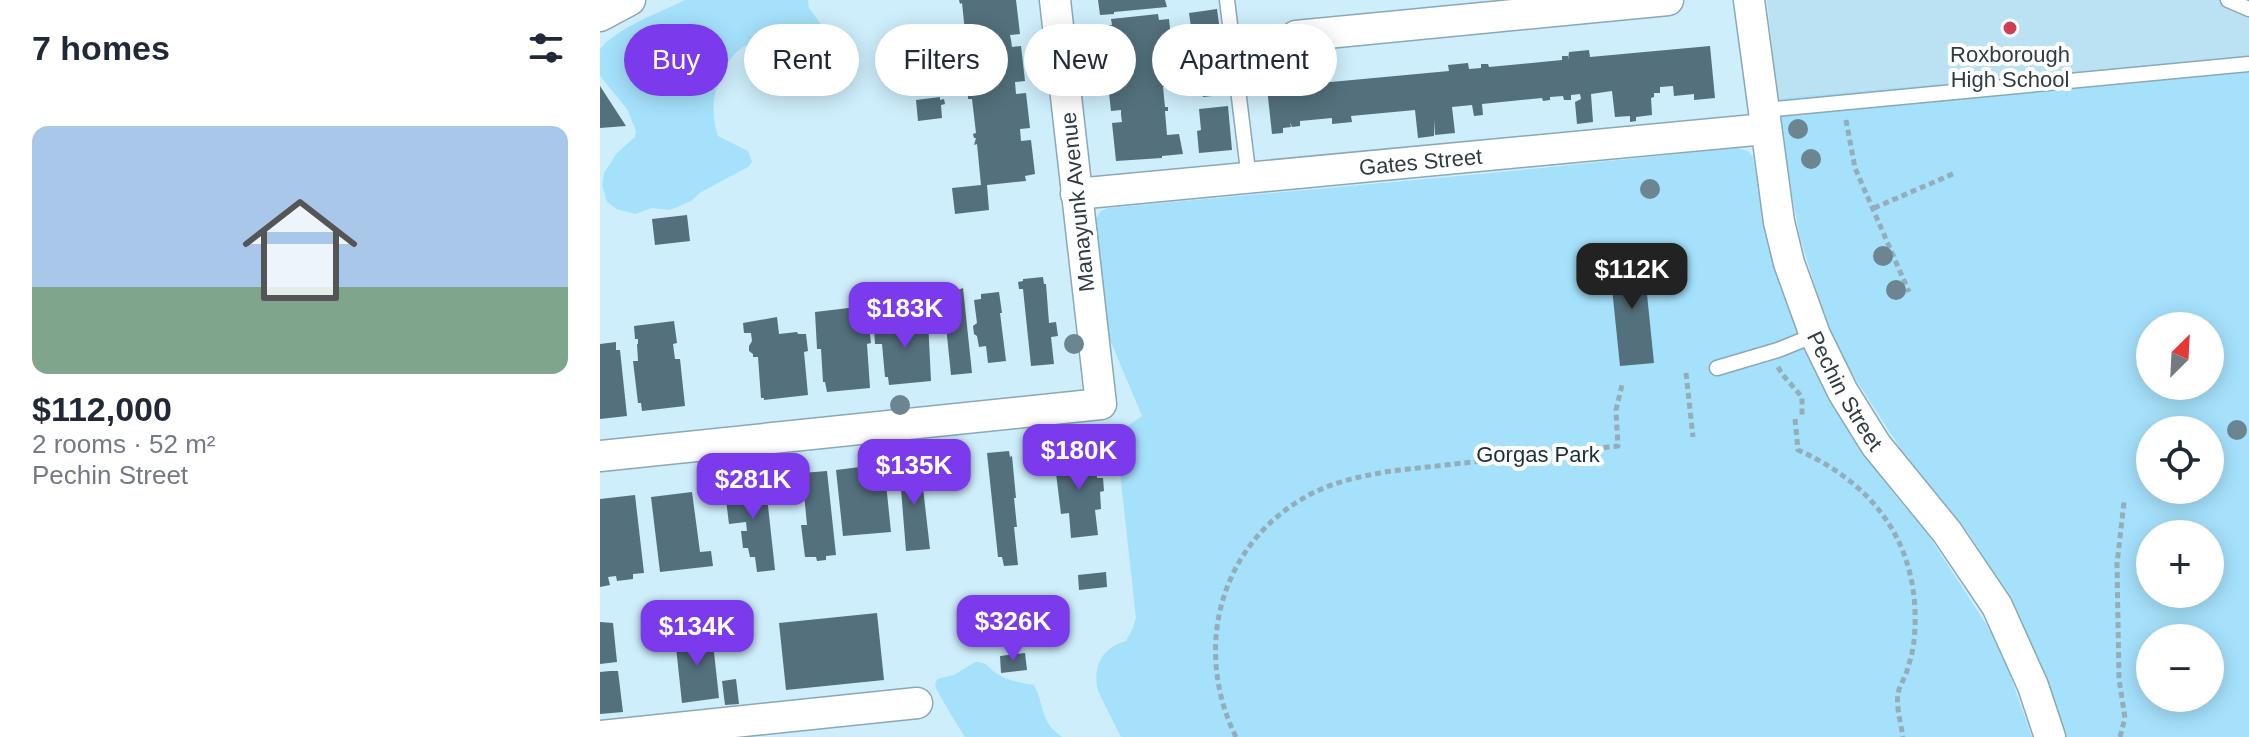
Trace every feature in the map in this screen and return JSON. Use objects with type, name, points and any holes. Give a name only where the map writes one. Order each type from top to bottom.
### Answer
[{"type":"street","points":[[600,16],[630,0]]},
{"type":"street","name":"Manayunk Avenue","points":[[600,456],[1101,404],[1055,0]]},
{"type":"street","points":[[1337,32],[1668,0]]},
{"type":"street","name":"Pechin Street","points":[[1749,0],[1779,222],[1789,263],[1815,335],[1843,392],[1876,445],[1947,532],[1997,606],[2033,686],[2050,737]]},
{"type":"street","name":"Gates Street","points":[[1076,194],[1249,179],[1765,120]]},
{"type":"street","points":[[600,736],[917,703]]},
{"type":"lane","points":[[1227,0],[1249,179]]},
{"type":"lane","points":[[2228,0],[2249,9]]},
{"type":"lane","points":[[1765,120],[1844,103],[2249,64]]},
{"type":"lane","points":[[1717,368],[1815,335]]},
{"type":"path","points":[[1844,103],[1852,157],[1909,292]]},
{"type":"path","points":[[1874,208],[1955,173]]},
{"type":"path","points":[[1771,352],[1782,374],[1802,397],[1802,415]]},
{"type":"path","points":[[1686,373],[1693,437]]},
{"type":"path","points":[[1236,737],[1220,695],[1215,665],[1218,612],[1239,563],[1271,523],[1308,496],[1356,477],[1618,446],[1616,410],[1622,385]]},
{"type":"path","points":[[1795,419],[1798,450],[1841,472],[1877,506],[1902,548],[1910,571],[1916,621],[1907,671],[1898,694],[1903,737]]},
{"type":"path","points":[[2120,737],[2125,718],[2119,679],[2117,564],[2124,502]]},
{"type":"shaded area","name":"Roxborough High School","points":[[1767,0],[2249,0],[2249,56],[1778,98]]},
{"type":"green space","points":[[685,0],[808,0],[809,8],[821,24],[744,24],[744,46],[728,63],[728,24],[634,24]]},
{"type":"green space","points":[[624,30],[624,96],[715,96],[718,136],[748,151],[752,162],[748,167],[670,210],[652,208],[635,214],[617,209],[607,202],[602,185],[604,173],[617,153],[635,137],[636,131],[627,109],[600,76],[600,49]]},
{"type":"green space","points":[[2249,56],[2249,737],[2062,737],[1999,583],[1969,534],[1902,451],[1849,369],[1835,341],[1800,237],[1778,98]]},
{"type":"green space","name":"Gorgas Park","points":[[1737,148],[1748,151],[1753,157],[1769,251],[1811,364],[1840,417],[1894,494],[1925,530],[1990,630],[2032,737],[1121,737],[1098,691],[1096,674],[1105,653],[1126,641],[1136,618],[1117,445],[1113,436],[1142,416],[1108,335],[1096,218],[1101,211]]},
{"type":"green space","points":[[975,662],[986,665],[1007,679],[1034,685],[1048,723],[1062,737],[965,737],[935,684],[937,679],[954,675]]},
{"type":"building","points":[[959,0],[1016,0],[1020,34],[1010,35],[1012,47],[1021,46],[1024,81],[1015,82],[1016,94],[1026,96],[1030,128],[1020,129],[1021,141],[1031,140],[1035,174],[1025,176],[1026,181],[987,185],[989,210],[955,214],[952,188],[981,185],[977,144],[974,145],[976,138],[973,134],[976,133],[972,99],[968,96],[1008,96],[1008,24],[964,24]]},
{"type":"building","points":[[1098,0],[1165,0],[1167,7],[1100,15]]},
{"type":"building","points":[[1217,9],[1219,24],[1191,24],[1189,13]]},
{"type":"building","points":[[1158,14],[1159,20],[1169,19],[1170,24],[1152,24],[1152,96],[1164,96],[1165,107],[1168,107],[1165,111],[1167,135],[1179,134],[1183,154],[1116,161],[1112,123],[1122,122],[1121,110],[1111,111],[1109,96],[1136,96],[1136,24],[1112,24],[1111,19]]},
{"type":"building","points":[[1710,46],[1715,98],[1694,100],[1694,94],[1674,96],[1673,86],[1660,87],[1660,93],[1654,93],[1651,98],[1652,115],[1636,117],[1636,121],[1630,122],[1630,116],[1615,117],[1612,91],[1591,94],[1593,122],[1577,124],[1575,102],[1581,99],[1580,94],[1571,95],[1571,100],[1564,100],[1563,96],[1543,101],[1542,98],[1482,104],[1483,115],[1474,116],[1472,105],[1452,107],[1455,133],[1435,135],[1434,120],[1434,136],[1418,138],[1415,110],[1351,116],[1352,122],[1332,124],[1332,118],[1300,121],[1300,126],[1292,127],[1290,122],[1291,127],[1283,128],[1283,133],[1272,134],[1268,96],[1337,96],[1337,81],[1449,71],[1448,65],[1468,63],[1469,69],[1481,68],[1481,64],[1488,64],[1489,67],[1562,60],[1562,56],[1568,56],[1568,60],[1569,52],[1589,50],[1590,57]]},
{"type":"building","points":[[600,86],[626,126],[600,128]]},
{"type":"building","points":[[940,97],[945,104],[941,105],[942,118],[918,121],[916,100]]},
{"type":"building","points":[[1228,106],[1232,150],[1199,153],[1199,109]]},
{"type":"building","points":[[687,215],[690,241],[655,245],[652,219]]},
{"type":"building","points":[[1643,255],[1654,363],[1620,366],[1609,259]]},
{"type":"building","points":[[1043,277],[1049,323],[1056,322],[1058,336],[1051,337],[1054,364],[1031,366],[1023,289],[1019,289],[1018,282]]},
{"type":"building","points":[[963,288],[972,373],[951,375],[943,297],[953,296],[953,292]]},
{"type":"building","points":[[999,292],[1006,361],[988,363],[986,346],[979,347],[974,334],[973,326],[977,323],[974,300],[981,299],[981,294]]},
{"type":"building","points":[[857,307],[858,316],[863,315],[865,326],[869,326],[870,388],[827,392],[823,382],[821,349],[817,349],[815,312]]},
{"type":"building","points":[[777,317],[779,334],[806,334],[808,351],[804,352],[808,395],[764,400],[761,398],[758,357],[753,357],[749,351],[751,333],[744,333],[743,323]]},
{"type":"building","points":[[921,318],[921,321],[928,320],[931,381],[889,385],[888,377],[885,377],[882,344],[875,344],[874,327],[881,321]]},
{"type":"building","points":[[674,321],[677,343],[673,344],[675,359],[680,359],[685,406],[642,411],[641,403],[638,403],[633,361],[638,361],[638,339],[635,339],[634,326]]},
{"type":"building","points":[[616,342],[616,350],[620,350],[627,416],[600,419],[600,344]]},
{"type":"building","points":[[1089,450],[1090,461],[1095,461],[1097,478],[1103,478],[1101,509],[1095,510],[1098,535],[1071,538],[1069,513],[1061,514],[1055,465],[1061,465],[1060,453]]},
{"type":"building","points":[[1009,451],[1016,498],[1017,527],[1014,527],[1018,565],[1004,566],[1002,557],[998,557],[987,453]]},
{"type":"building","points":[[920,462],[930,549],[906,551],[899,464]]},
{"type":"building","points":[[884,464],[891,532],[843,536],[836,470]]},
{"type":"building","points":[[827,471],[836,555],[817,561],[816,557],[805,557],[801,525],[807,525],[802,473]]},
{"type":"building","points":[[765,478],[775,570],[757,572],[755,557],[750,557],[748,548],[743,548],[741,531],[747,531],[746,522],[729,524],[725,492],[743,490],[742,481]]},
{"type":"building","points":[[692,492],[700,552],[711,551],[713,566],[660,572],[651,497]]},
{"type":"building","points":[[635,495],[644,573],[633,574],[633,579],[617,581],[616,576],[608,577],[610,585],[600,587],[600,499]]},
{"type":"building","points":[[1106,572],[1107,587],[1079,590],[1078,575]]},
{"type":"building","points":[[877,613],[884,680],[786,690],[779,623]]},
{"type":"building","points":[[600,622],[613,623],[617,662],[600,664]]},
{"type":"building","points":[[712,634],[719,698],[682,703],[675,638]]},
{"type":"building","points":[[1025,653],[1027,670],[1001,673],[1000,656]]},
{"type":"building","points":[[618,671],[623,712],[600,714],[600,672]]},
{"type":"building","points":[[736,679],[739,704],[725,705],[722,681]]},
{"type":"place","name":"Roxborough High School","points":[[2010,28]]}]
